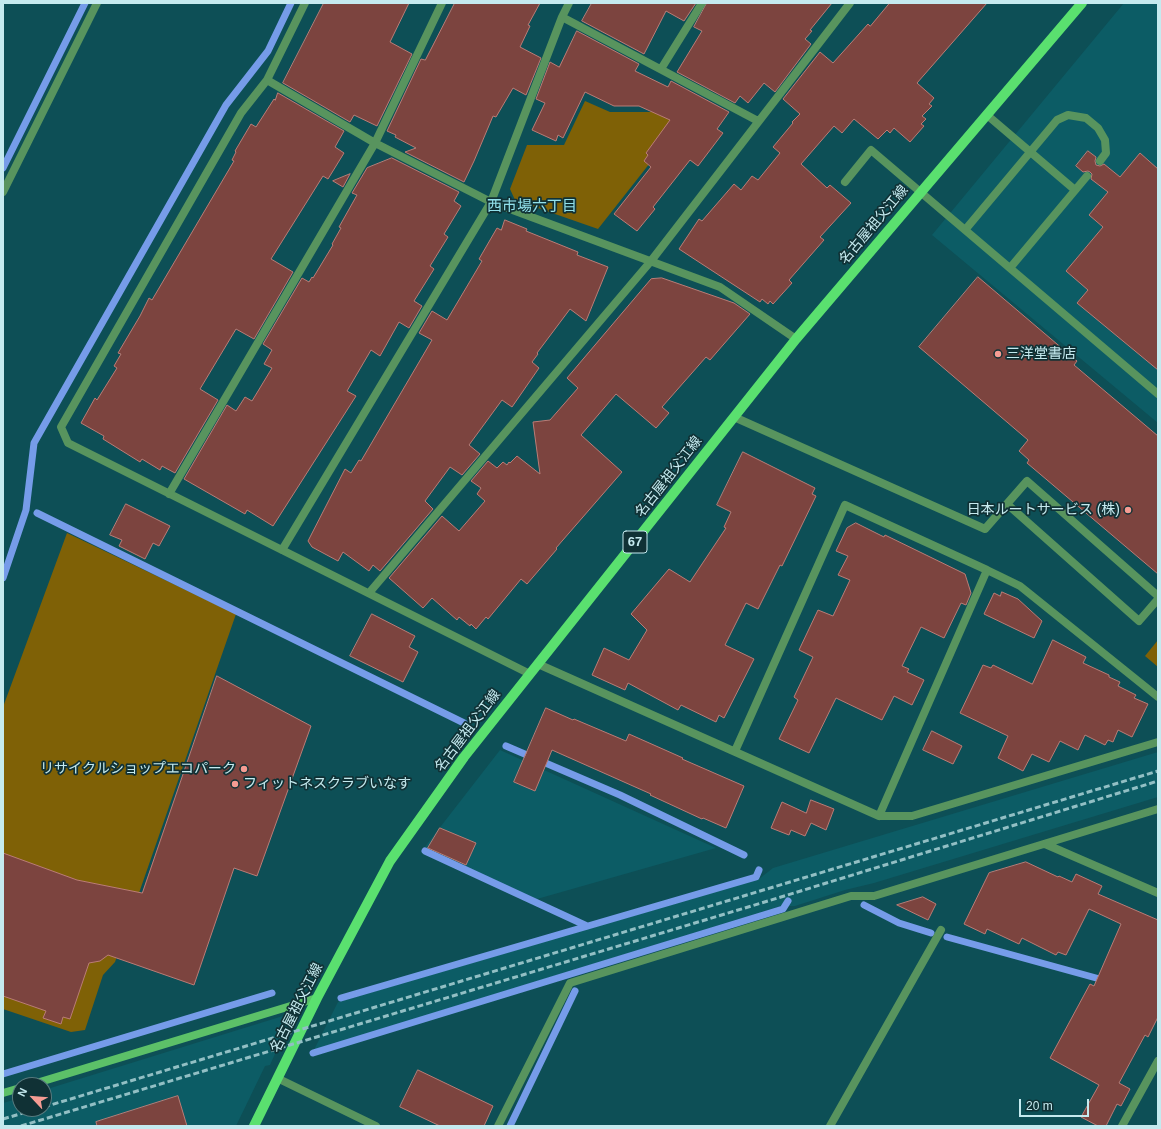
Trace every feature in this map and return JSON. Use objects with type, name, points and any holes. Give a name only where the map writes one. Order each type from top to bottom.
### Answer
[{"type":"main road","name":"名古屋祖父江線","points":[[254,1126],[318,998],[390,862],[464,757],[796,339],[1082,3]]},
{"type":"street","points":[[3,192],[97,3]]},
{"type":"street","points":[[305,3],[268,80],[241,113],[61,427],[68,443],[530,674]]},
{"type":"street","points":[[169,494],[375,143],[442,3]]},
{"type":"street","points":[[282,550],[491,202],[562,17],[569,3]]},
{"type":"street","points":[[661,69],[702,3]]},
{"type":"street","points":[[368,593],[650,261],[850,3]]},
{"type":"street","points":[[562,17],[758,121]]},
{"type":"street","points":[[268,80],[375,143],[491,202],[720,287],[796,339]]},
{"type":"street","points":[[986,115],[1076,190]]},
{"type":"street","points":[[965,230],[1057,120],[1068,115],[1086,118],[1098,128],[1105,140],[1106,153],[1100,161]]},
{"type":"street","points":[[845,182],[872,150],[1158,394]]},
{"type":"street","points":[[1010,268],[1087,176]]},
{"type":"street","points":[[734,417],[985,529],[1028,481],[1158,596]]},
{"type":"street","points":[[1007,504],[1139,621],[1158,599]]},
{"type":"street","points":[[734,751],[845,505],[1020,586],[1158,697]]},
{"type":"street","points":[[879,816],[987,570]]},
{"type":"street","points":[[538,664],[879,816],[912,816],[1158,742]]},
{"type":"street","points":[[498,1126],[570,983],[850,896],[874,896],[1158,809]]},
{"type":"street","points":[[1045,844],[1158,893]]},
{"type":"street","points":[[830,1126],[941,930]]},
{"type":"street","points":[[52,1078],[318,998]]},
{"type":"street","points":[[1122,1126],[1158,1061]]},
{"type":"street","points":[[277,1078],[376,1126]]},
{"type":"shaded area","points":[[1124,3],[1158,3],[1158,423],[932,235]]},
{"type":"shaded area","points":[[585,101],[610,112],[665,112],[698,102],[598,229],[515,200],[510,189],[527,145],[564,145]]},
{"type":"shaded area","points":[[67,533],[236,614],[115,962],[103,975],[85,1030],[71,1032],[3,1009],[3,707]]},
{"type":"shaded area","points":[[1158,640],[1158,667],[1145,656]]},
{"type":"shaded area","points":[[500,750],[716,848],[537,899],[424,848]]},
{"type":"shaded area","points":[[1158,752],[1158,797],[795,906],[781,906],[314,1050],[338,1002],[759,879],[773,868]]},
{"type":"shaded area","points":[[283,1016],[287,1027],[270,1065],[265,1066],[236,1126],[3,1126],[3,1103],[12,1100],[12,1117],[52,1117],[52,1088]]},
{"type":"building","points":[[324,3],[409,3],[390,42],[412,54],[377,126],[354,115],[350,122],[283,83]]},
{"type":"building","points":[[455,3],[540,3],[528,25],[530,26],[520,47],[541,58],[526,95],[513,88],[496,117],[493,116],[464,182],[405,152],[416,148],[387,131],[421,59],[425,60]]},
{"type":"building","points":[[592,3],[696,3],[684,21],[666,11],[644,54],[582,21]]},
{"type":"building","points":[[707,3],[832,3],[810,30],[812,31],[805,39],[811,44],[775,92],[764,83],[748,103],[740,96],[735,103],[677,72],[702,31],[694,27]]},
{"type":"building","points":[[890,3],[987,3],[917,83],[934,98],[929,104],[932,106],[922,116],[926,119],[921,124],[924,126],[910,142],[894,128],[890,133],[887,130],[878,139],[854,119],[842,133],[834,126],[801,164],[827,188],[830,185],[851,203],[820,237],[824,240],[789,280],[792,283],[773,304],[770,301],[768,304],[762,299],[760,302],[679,249],[699,219],[702,221],[734,184],[741,190],[752,176],[758,180],[780,153],[773,147],[800,114],[783,99],[820,52],[833,63],[868,24],[870,26]]},
{"type":"building","points":[[577,31],[639,64],[635,71],[668,87],[671,81],[729,112],[717,129],[723,133],[698,166],[690,160],[653,207],[655,209],[637,231],[614,214],[651,167],[644,161],[648,155],[646,153],[670,120],[639,106],[614,106],[585,92],[563,138],[558,135],[556,141],[532,130],[545,103],[536,99],[550,62],[559,67]]},
{"type":"building","points":[[278,93],[344,131],[335,147],[344,153],[328,179],[323,176],[271,259],[293,272],[254,339],[236,329],[200,389],[218,400],[175,473],[162,466],[160,470],[142,459],[140,462],[103,439],[104,436],[81,423],[95,398],[97,400],[117,368],[114,366],[121,354],[118,353],[149,298],[152,300],[234,161],[232,160],[236,152],[235,151],[251,124],[256,127],[274,99],[275,100]]},
{"type":"building","points":[[1088,151],[1096,157],[1096,165],[1100,166],[1104,164],[1120,177],[1140,153],[1158,169],[1158,370],[1077,303],[1088,290],[1066,271],[1103,227],[1089,215],[1108,192],[1091,179],[1092,174],[1090,172],[1083,172],[1076,166]]},
{"type":"building","points":[[392,158],[459,192],[454,201],[461,206],[444,234],[448,237],[430,266],[434,269],[414,301],[422,306],[409,328],[399,322],[380,356],[371,350],[347,391],[356,396],[273,526],[247,510],[245,514],[184,479],[227,405],[236,411],[245,397],[252,401],[272,368],[264,364],[272,350],[263,344],[302,278],[309,282],[312,277],[313,278],[333,245],[332,244],[341,228],[339,227],[357,195],[352,193],[367,168]]},
{"type":"building","points":[[350,174],[343,187],[333,181]]},
{"type":"building","points":[[505,220],[527,229],[526,231],[578,252],[577,255],[608,267],[586,321],[570,309],[537,353],[538,354],[532,362],[539,368],[512,407],[502,400],[469,445],[480,454],[462,475],[450,467],[425,501],[433,509],[380,571],[373,565],[369,571],[343,552],[338,561],[312,547],[308,541],[345,469],[351,473],[359,460],[361,461],[432,340],[419,333],[432,311],[447,320],[482,261],[479,259],[497,228],[501,230]]},
{"type":"building","points":[[978,277],[1077,361],[1074,365],[1158,436],[1158,574],[1027,463],[1029,460],[1019,451],[1028,440],[919,347]]},
{"type":"building","points":[[662,278],[734,303],[750,314],[710,360],[706,357],[662,407],[669,413],[656,428],[616,394],[581,435],[622,472],[527,584],[521,579],[488,619],[486,617],[476,629],[471,624],[470,626],[459,617],[457,620],[432,598],[423,608],[389,578],[442,516],[459,531],[485,501],[477,494],[481,488],[471,481],[488,461],[497,468],[503,462],[507,465],[517,456],[540,474],[533,422],[550,420],[578,388],[567,378],[651,279]]},
{"type":"building","points":[[743,452],[815,488],[812,494],[816,496],[782,566],[780,565],[758,609],[746,603],[725,645],[754,659],[724,718],[719,715],[716,722],[681,705],[678,710],[628,683],[625,690],[592,675],[604,648],[629,660],[647,630],[631,614],[669,569],[690,582],[726,528],[724,527],[731,512],[717,505]]},
{"type":"building","points":[[126,504],[170,526],[159,546],[153,543],[145,559],[119,546],[122,540],[110,535]]},
{"type":"building","points":[[856,523],[884,537],[885,535],[965,574],[971,593],[966,605],[961,603],[944,638],[921,627],[902,666],[909,669],[907,672],[924,680],[912,705],[894,696],[882,720],[836,698],[809,753],[779,739],[798,700],[794,697],[813,657],[799,650],[818,610],[833,616],[850,580],[838,575],[848,556],[836,551],[847,528]]},
{"type":"building","points":[[1002,592],[1018,599],[1042,621],[1034,638],[984,614],[994,593],[1000,596]]},
{"type":"building","points":[[372,614],[415,636],[409,647],[418,652],[403,682],[350,656]]},
{"type":"building","points":[[1053,640],[1086,657],[1083,663],[1109,675],[1109,677],[1120,682],[1118,686],[1136,695],[1134,698],[1148,704],[1132,737],[1118,730],[1113,742],[1108,740],[1105,745],[1085,735],[1078,750],[1060,741],[1049,762],[1032,754],[1023,771],[998,758],[1008,736],[960,713],[983,665],[991,668],[993,665],[1032,684]]},
{"type":"building","points":[[217,676],[311,726],[257,876],[234,868],[194,985],[108,955],[100,961],[89,963],[70,1019],[63,1017],[61,1024],[43,1018],[46,1011],[3,996],[3,853],[77,880],[142,893]]},
{"type":"building","points":[[546,708],[626,741],[629,734],[744,786],[726,828],[703,818],[702,819],[650,795],[651,794],[552,750],[535,791],[514,782]]},
{"type":"building","points":[[932,731],[962,746],[953,764],[923,750]]},
{"type":"building","points":[[811,800],[834,809],[826,830],[811,823],[805,836],[791,830],[789,835],[771,828],[782,802],[806,813]]},
{"type":"building","points":[[440,828],[476,843],[466,865],[428,848]]},
{"type":"building","points":[[1026,862],[1072,882],[1076,874],[1102,886],[1098,894],[1158,920],[1158,1017],[1148,1037],[1145,1035],[1119,1083],[1130,1089],[1121,1106],[1117,1104],[1106,1126],[1098,1126],[1081,1117],[1099,1085],[1050,1058],[1090,984],[1094,986],[1121,924],[1089,909],[1066,955],[1058,952],[1056,955],[1022,938],[1019,944],[987,929],[985,934],[964,924],[989,873]]},
{"type":"building","points":[[923,897],[936,904],[928,920],[897,905]]},
{"type":"building","points":[[418,1070],[493,1106],[484,1126],[440,1126],[400,1107]]},
{"type":"building","points":[[178,1096],[187,1126],[97,1126],[96,1122]]},
{"type":"waterway","points":[[3,168],[85,3]]},
{"type":"waterway","points":[[3,578],[26,510],[34,443],[226,105],[268,51],[291,3]]},
{"type":"waterway","points":[[37,513],[464,723]]},
{"type":"waterway","points":[[506,746],[620,795],[744,855]]},
{"type":"waterway","points":[[425,851],[587,926]]},
{"type":"waterway","points":[[341,998],[756,877],[759,870]]},
{"type":"waterway","points":[[313,1053],[783,909],[788,901]]},
{"type":"waterway","points":[[864,905],[899,923],[931,933]]},
{"type":"waterway","points":[[947,937],[1107,981]]},
{"type":"waterway","points":[[510,1126],[575,991]]},
{"type":"waterway","points":[[3,1074],[272,993]]},
{"type":"railway","points":[[52,1105],[1158,771]]},
{"type":"railway","points":[[21,1126],[768,901],[1158,781]]},
{"type":"railway","points":[[3,1119],[12,1116]]},
{"type":"place","name":"三洋堂書店","points":[[998,354]]},
{"type":"place","name":"日本ルートサービス (株)","points":[[1128,510]]},
{"type":"place","name":"リサイクルショップエコパーク","points":[[244,769]]},
{"type":"place","name":"フィットネスクラブいなす","points":[[235,784]]},
{"type":"district","name":"西市場六丁目","points":[[532,207]]}]
